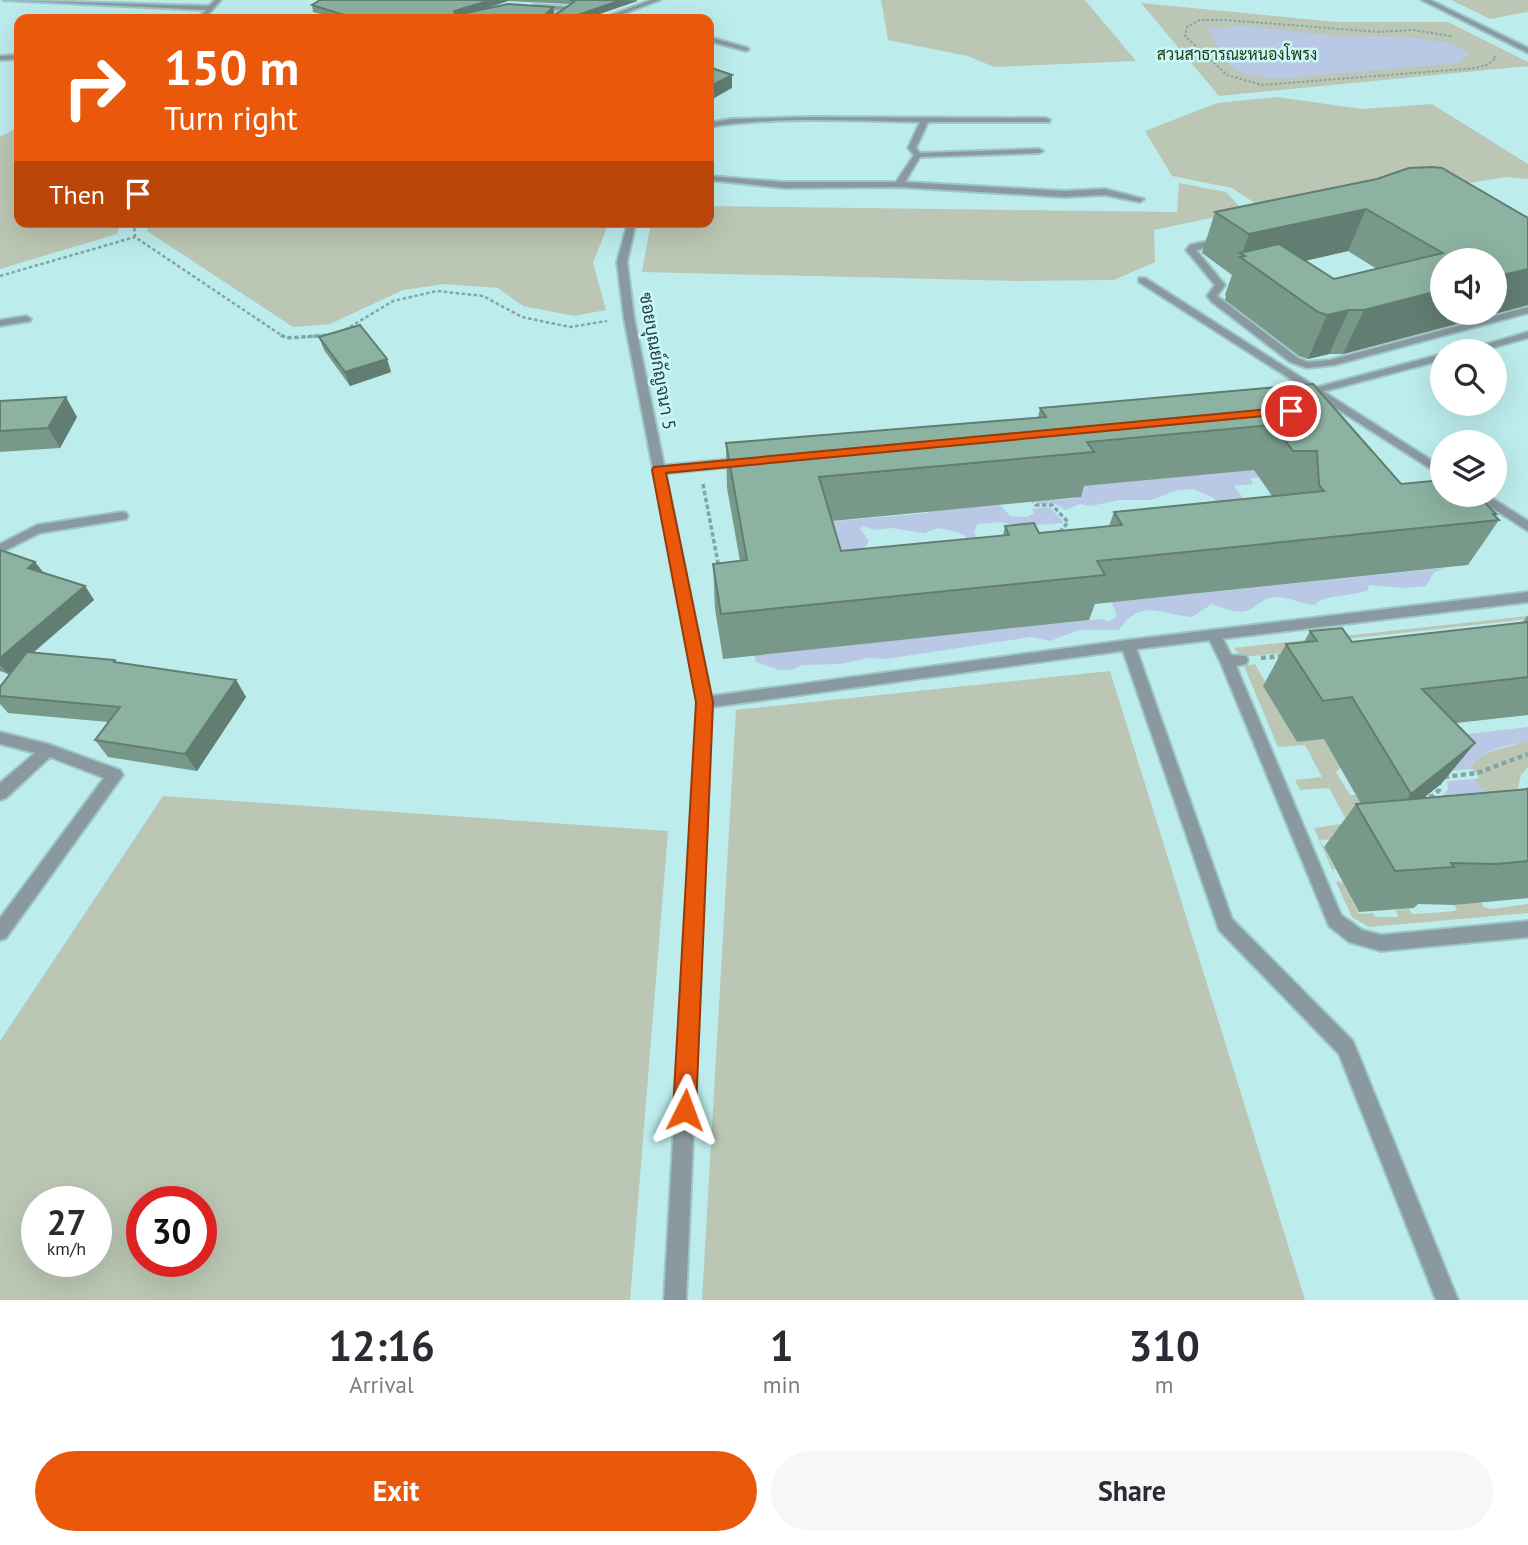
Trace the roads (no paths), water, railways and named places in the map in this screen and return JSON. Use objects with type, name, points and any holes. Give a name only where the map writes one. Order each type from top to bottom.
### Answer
[{"type":"street","points":[[6,0],[210,8]]},
{"type":"street","points":[[205,14],[218,0]]},
{"type":"street","points":[[621,14],[657,0]]},
{"type":"street","points":[[1425,0],[1528,51]]},
{"type":"street","points":[[522,6],[569,9],[560,14]]},
{"type":"street","points":[[714,40],[746,49]]},
{"type":"street","points":[[714,124],[731,121],[898,118],[924,122],[1046,120]]},
{"type":"street","points":[[918,155],[912,148],[924,122]]},
{"type":"street","points":[[918,155],[1039,151]]},
{"type":"street","points":[[899,184],[918,155]]},
{"type":"street","points":[[714,178],[784,185],[899,184],[1064,194],[1105,192],[1140,199]]},
{"type":"street","name":"ซอยบุณย์กัญจนา 5","points":[[630,228],[622,262],[629,318],[705,702],[675,1300]]},
{"type":"street","points":[[1231,240],[1193,247],[1192,255],[1220,285],[1212,296],[1294,360],[1320,365],[1528,310]]},
{"type":"street","points":[[1142,280],[1430,464]]},
{"type":"street","points":[[0,323],[26,319]]},
{"type":"street","points":[[1507,341],[1528,335]]},
{"type":"street","points":[[1240,344],[1266,338]]},
{"type":"street","points":[[1314,391],[1430,360]]},
{"type":"street","points":[[659,470],[754,461]]},
{"type":"street","points":[[1497,507],[1528,527]]},
{"type":"street","points":[[0,549],[37,529],[122,516]]},
{"type":"street","points":[[705,702],[1128,645],[1528,597]]},
{"type":"street","points":[[1214,635],[1234,661],[1335,920],[1348,933],[1365,941],[1381,943],[1528,929]]},
{"type":"street","points":[[1128,645],[1225,924],[1346,1048],[1447,1300]]},
{"type":"street","points":[[0,737],[48,750],[115,775],[0,932]]},
{"type":"street","points":[[0,793],[48,750]]},
{"type":"water","points":[[1242,26],[1339,36],[1406,37],[1451,43],[1470,54],[1458,63],[1279,79],[1251,75],[1234,68],[1221,53],[1208,28]]},
{"type":"water","points":[[1233,455],[1275,476],[1250,478],[1253,484],[1234,486],[1255,514],[1216,504],[1214,498],[1193,489],[1178,490],[1151,500],[1120,500],[1091,506],[1080,504],[1066,510],[1053,503],[1038,504],[1024,475],[1057,500],[1077,498],[1075,487],[1148,480]]},
{"type":"water","points":[[923,495],[952,509],[1000,505],[1010,516],[1027,517],[1034,513],[1032,509],[1050,507],[1064,523],[1020,526],[1001,522],[978,524],[974,531],[978,541],[966,542],[965,536],[958,532],[938,528],[924,533],[892,528],[875,530],[862,526],[860,529],[869,541],[866,545],[856,552],[838,552],[826,522],[928,513]]},
{"type":"water","points":[[1445,568],[1434,572],[1426,586],[1403,588],[1369,585],[1368,590],[1331,597],[1315,605],[1276,597],[1242,612],[1212,604],[1192,617],[1144,611],[1127,620],[1119,630],[1079,630],[1050,641],[1031,637],[886,659],[868,658],[840,664],[802,665],[791,670],[779,670],[756,662],[754,655],[1089,620],[1103,619],[1109,622],[1117,616],[1109,595],[1114,583],[1124,601]]},
{"type":"water","points":[[1528,727],[1528,741],[1487,753],[1474,762],[1470,769],[1441,772],[1444,737]]},
{"type":"water","points":[[1474,779],[1485,790],[1499,794],[1528,786],[1528,814],[1437,801],[1448,790],[1447,781]]},
{"type":"park label","name":"สวนสาธารณะหนองโพรง","points":[[1237,54]]}]
